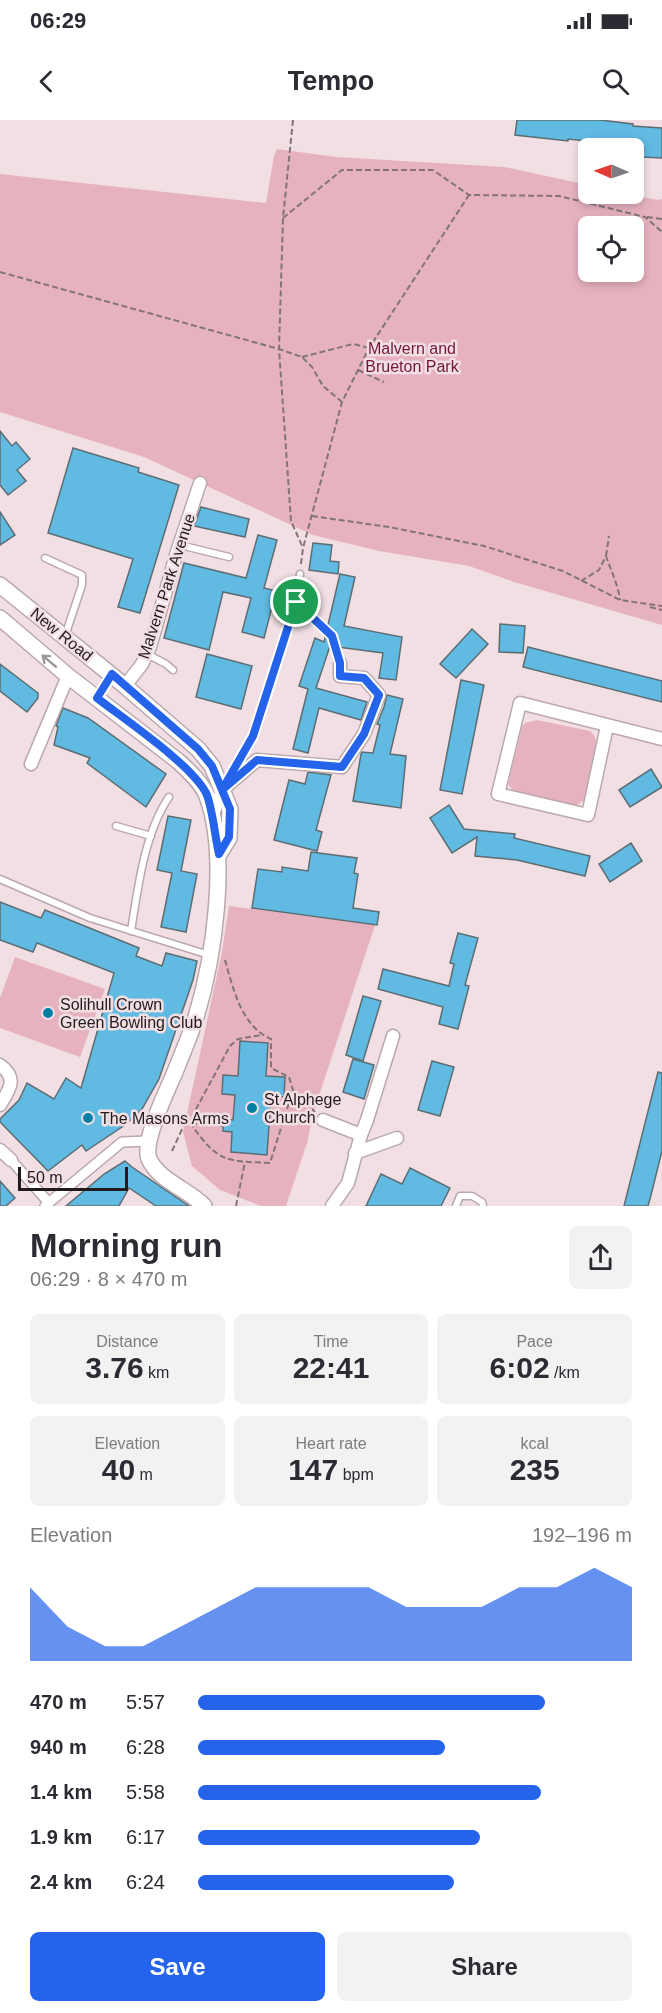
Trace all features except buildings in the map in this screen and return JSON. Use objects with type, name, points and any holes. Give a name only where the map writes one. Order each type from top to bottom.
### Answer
[{"type":"street","name":"Malvern Park Avenue","points":[[125,686],[142,664],[146,654],[200,483]]},
{"type":"street","name":"New Road","points":[[2,591],[112,674],[198,749],[212,766],[230,809],[229,837],[219,854]]},
{"type":"street","name":"New Road","points":[[0,618],[68,676],[178,761],[194,776],[207,795],[219,854],[216,953],[196,1017],[149,1141]]},
{"type":"street","points":[[212,818],[222,790],[257,760],[342,767],[364,734],[379,695],[364,678],[340,676],[340,663]]},
{"type":"street","points":[[97,698],[112,674]]},
{"type":"street","points":[[31,764],[68,676]]},
{"type":"street","points":[[607,726],[589,817],[495,797],[519,699],[607,726],[662,739]]},
{"type":"street","points":[[332,1206],[348,1183],[355,1153],[393,1036]]},
{"type":"street","points":[[0,1065],[9,1071],[11,1076],[10,1086],[0,1105]]},
{"type":"street","points":[[323,1120],[361,1135]]},
{"type":"street","points":[[355,1153],[397,1138]]},
{"type":"street","points":[[0,1150],[47,1204],[122,1142],[149,1141],[149,1159],[159,1171],[204,1206]]},
{"type":"lane","points":[[179,544],[229,557]]},
{"type":"lane","points":[[45,558],[82,574],[82,585],[65,637]]},
{"type":"lane","points":[[222,790],[253,736],[296,602],[300,574]]},
{"type":"lane","points":[[146,654],[166,664],[172,670]]},
{"type":"lane","points":[[131,931],[150,836],[161,808],[169,797]]},
{"type":"lane","points":[[116,826],[150,836]]},
{"type":"lane","points":[[0,879],[90,918],[216,953]]},
{"type":"lane","points":[[456,1206],[460,1196],[472,1196],[482,1202],[483,1206]]},
{"type":"path","points":[[293,120],[283,218],[279,349],[291,521],[303,549]]},
{"type":"path","points":[[283,218],[342,170],[433,170],[469,195],[559,196],[662,219]]},
{"type":"path","points":[[300,574],[303,549],[342,402],[369,348],[469,195]]},
{"type":"path","points":[[645,217],[662,232]]},
{"type":"path","points":[[0,272],[302,357],[312,367],[323,386],[342,402]]},
{"type":"path","points":[[302,357],[352,344],[369,348]]},
{"type":"path","points":[[358,370],[384,382]]},
{"type":"path","points":[[312,516],[389,527],[484,546],[563,571],[620,600],[662,608]]},
{"type":"path","points":[[581,581],[599,570],[606,555],[609,536]]},
{"type":"path","points":[[606,555],[611,573],[618,586],[620,600]]},
{"type":"path","points":[[296,602],[332,636],[340,663]]},
{"type":"path","points":[[216,953],[239,1006],[262,1035],[271,1039],[272,1068],[289,1077],[293,1090],[323,1120]]},
{"type":"path","points":[[262,1035],[238,1039],[230,1046],[195,1111],[193,1126],[208,1147],[221,1157],[245,1162],[270,1163],[293,1090]]},
{"type":"path","points":[[171,1152],[184,1125],[194,1123],[223,1126]]},
{"type":"path","points":[[236,1206],[245,1162]]},
{"type":"green space","name":"Malvern and Brueton Park","points":[[277,149],[336,157],[504,167],[578,183],[578,204],[644,204],[644,197],[662,199],[662,625],[514,582],[469,566],[379,551],[313,535],[144,457],[0,412],[0,174],[266,203]]},
{"type":"green space","points":[[537,720],[590,731],[594,735],[598,747],[587,798],[576,806],[515,794],[508,784],[522,727],[525,723]]},
{"type":"green space","points":[[229,906],[375,925],[314,1111],[307,1143],[286,1206],[261,1206],[220,1190],[192,1166],[183,1132],[222,952]]},
{"type":"green space","name":"Solihull Crown Green Bowling Club","points":[[15,957],[105,989],[80,1057],[0,1028],[0,998]]},
{"type":"place","name":"Solihull Crown Green Bowling Club","points":[[48,1013]]},
{"type":"place","name":"St Alphege Church","points":[[252,1108]]},
{"type":"place","name":"The Masons Arms","points":[[88,1118]]},
{"type":"route","points":[[296,602],[253,736],[222,790],[212,766],[198,749],[112,674],[97,698],[194,776],[207,795],[219,854],[229,837],[230,809],[222,790],[257,760],[342,767],[364,734],[379,695],[364,678],[340,676],[340,663],[332,636],[296,602]]}]
